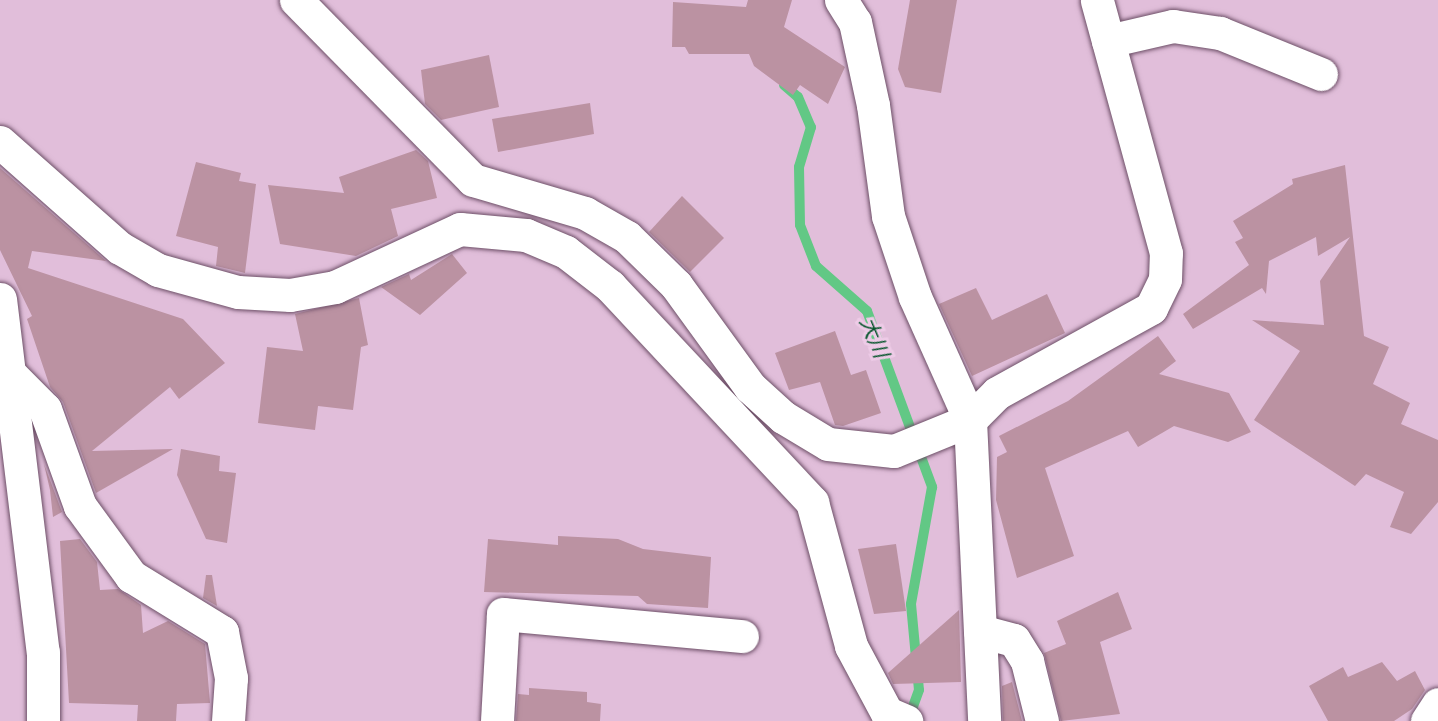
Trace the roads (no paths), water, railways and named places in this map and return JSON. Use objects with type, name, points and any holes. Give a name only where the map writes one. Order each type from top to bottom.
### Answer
[{"type":"street","points":[[296,0],[472,180],[585,213],[627,237],[676,285],[750,387],[783,417],[828,444],[894,451],[970,420],[996,393],[1151,308],[1165,279],[1166,253],[1097,0]]},
{"type":"street","points":[[841,0],[855,22],[873,105],[888,216],[915,297],[970,420],[984,721]]},
{"type":"street","points":[[1108,41],[1173,26],[1220,33],[1321,74]]},
{"type":"street","points":[[0,142],[120,248],[158,270],[213,287],[290,295],[335,287],[460,229],[526,235],[566,252],[610,286],[812,502],[851,646],[887,713],[905,721]]},
{"type":"street","points":[[0,299],[13,377],[43,652],[43,721]]},
{"type":"street","points":[[13,377],[45,409],[80,506],[131,576],[222,632],[231,678],[228,721]]},
{"type":"street","points":[[497,721],[503,614],[742,636]]},
{"type":"street","points":[[980,631],[1014,640],[1027,661],[1042,721]]},
{"type":"street","points":[[1427,721],[1438,705]]},
{"type":"waterway","name":"大川","points":[[784,85],[798,97],[811,127],[799,167],[800,225],[816,266],[867,311],[932,487],[911,604],[919,690],[909,717]]}]
